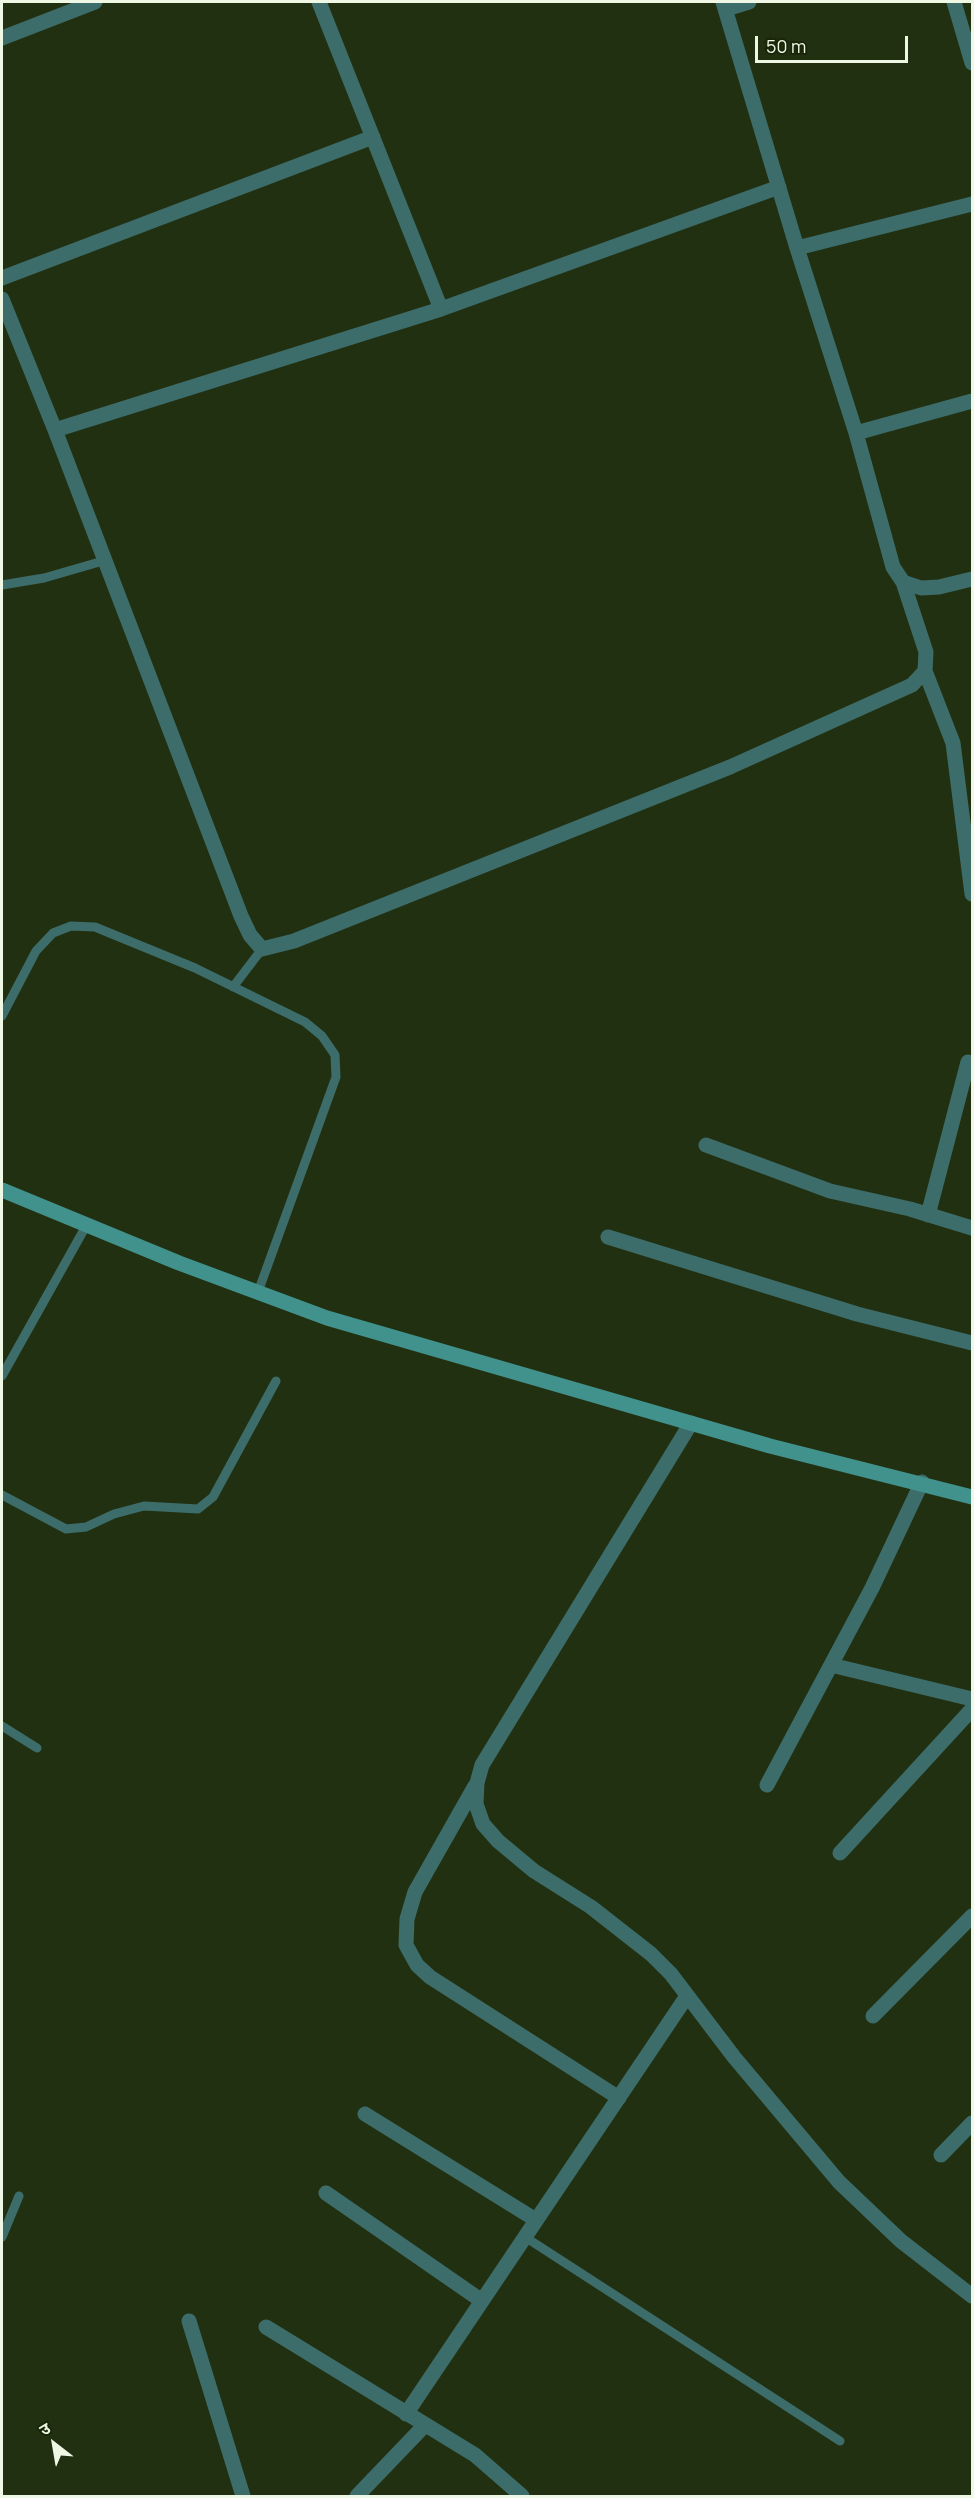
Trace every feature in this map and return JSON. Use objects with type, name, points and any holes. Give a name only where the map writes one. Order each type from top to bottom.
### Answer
[{"type":"street","points":[[2,38],[95,2]]},
{"type":"street","points":[[319,2],[441,309]]},
{"type":"street","points":[[749,2],[724,5],[797,248],[856,433],[893,567],[903,582],[926,652],[926,671],[954,743],[972,894]]},
{"type":"street","points":[[954,2],[968,32],[972,63]]},
{"type":"street","points":[[2,278],[373,137]]},
{"type":"street","points":[[55,430],[441,309],[779,187]]},
{"type":"street","points":[[797,248],[972,204]]},
{"type":"street","points":[[2,299],[55,430],[103,561],[242,916],[250,935],[262,949],[294,941],[730,767],[912,685],[926,671]]},
{"type":"street","points":[[856,433],[972,401]]},
{"type":"street","points":[[903,582],[921,588],[972,579]]},
{"type":"street","points":[[928,1215],[968,1062]]},
{"type":"street","points":[[706,1145],[830,1191],[972,1228]]},
{"type":"street","points":[[2,1190],[86,1226],[258,1292],[386,1336],[770,1446],[922,1482],[972,1497]]},
{"type":"street","points":[[608,1237],[857,1314],[972,1343]]},
{"type":"street","points":[[691,1423],[482,1765],[477,1783],[476,1804],[479,1814],[483,1824],[498,1840],[534,1870],[591,1907],[644,1947],[670,1974],[734,2058],[839,2182],[901,2241],[972,2296]]},
{"type":"street","points":[[767,1785],[872,1588],[922,1482]]},
{"type":"street","points":[[831,1665],[972,1699]]},
{"type":"street","points":[[840,1853],[972,1709]]},
{"type":"street","points":[[477,1783],[416,1892],[406,1919],[406,1945],[417,1965],[429,1977],[619,2098]]},
{"type":"street","points":[[873,2016],[972,1916]]},
{"type":"street","points":[[406,2414],[687,1996]]},
{"type":"street","points":[[365,2114],[536,2220]]},
{"type":"street","points":[[941,2155],[972,2123]]},
{"type":"street","points":[[326,2193],[482,2301]]},
{"type":"street","points":[[189,2321],[243,2496]]},
{"type":"street","points":[[266,2327],[475,2455],[522,2496]]},
{"type":"street","points":[[357,2496],[425,2425]]},
{"type":"lane","points":[[2,585],[44,578],[103,561]]},
{"type":"lane","points":[[2,1016],[36,951],[53,933],[72,926],[95,927],[195,968],[304,1022],[322,1036],[335,1054],[336,1077],[258,1292]]},
{"type":"lane","points":[[232,987],[262,949]]},
{"type":"lane","points":[[2,1376],[86,1226]]},
{"type":"lane","points":[[2,1495],[66,1529],[86,1527],[114,1514],[144,1506],[198,1509],[213,1497],[276,1381]]},
{"type":"lane","points":[[2,1726],[37,1748]]},
{"type":"lane","points":[[2,2237],[19,2196]]},
{"type":"lane","points":[[525,2237],[840,2441]]}]
